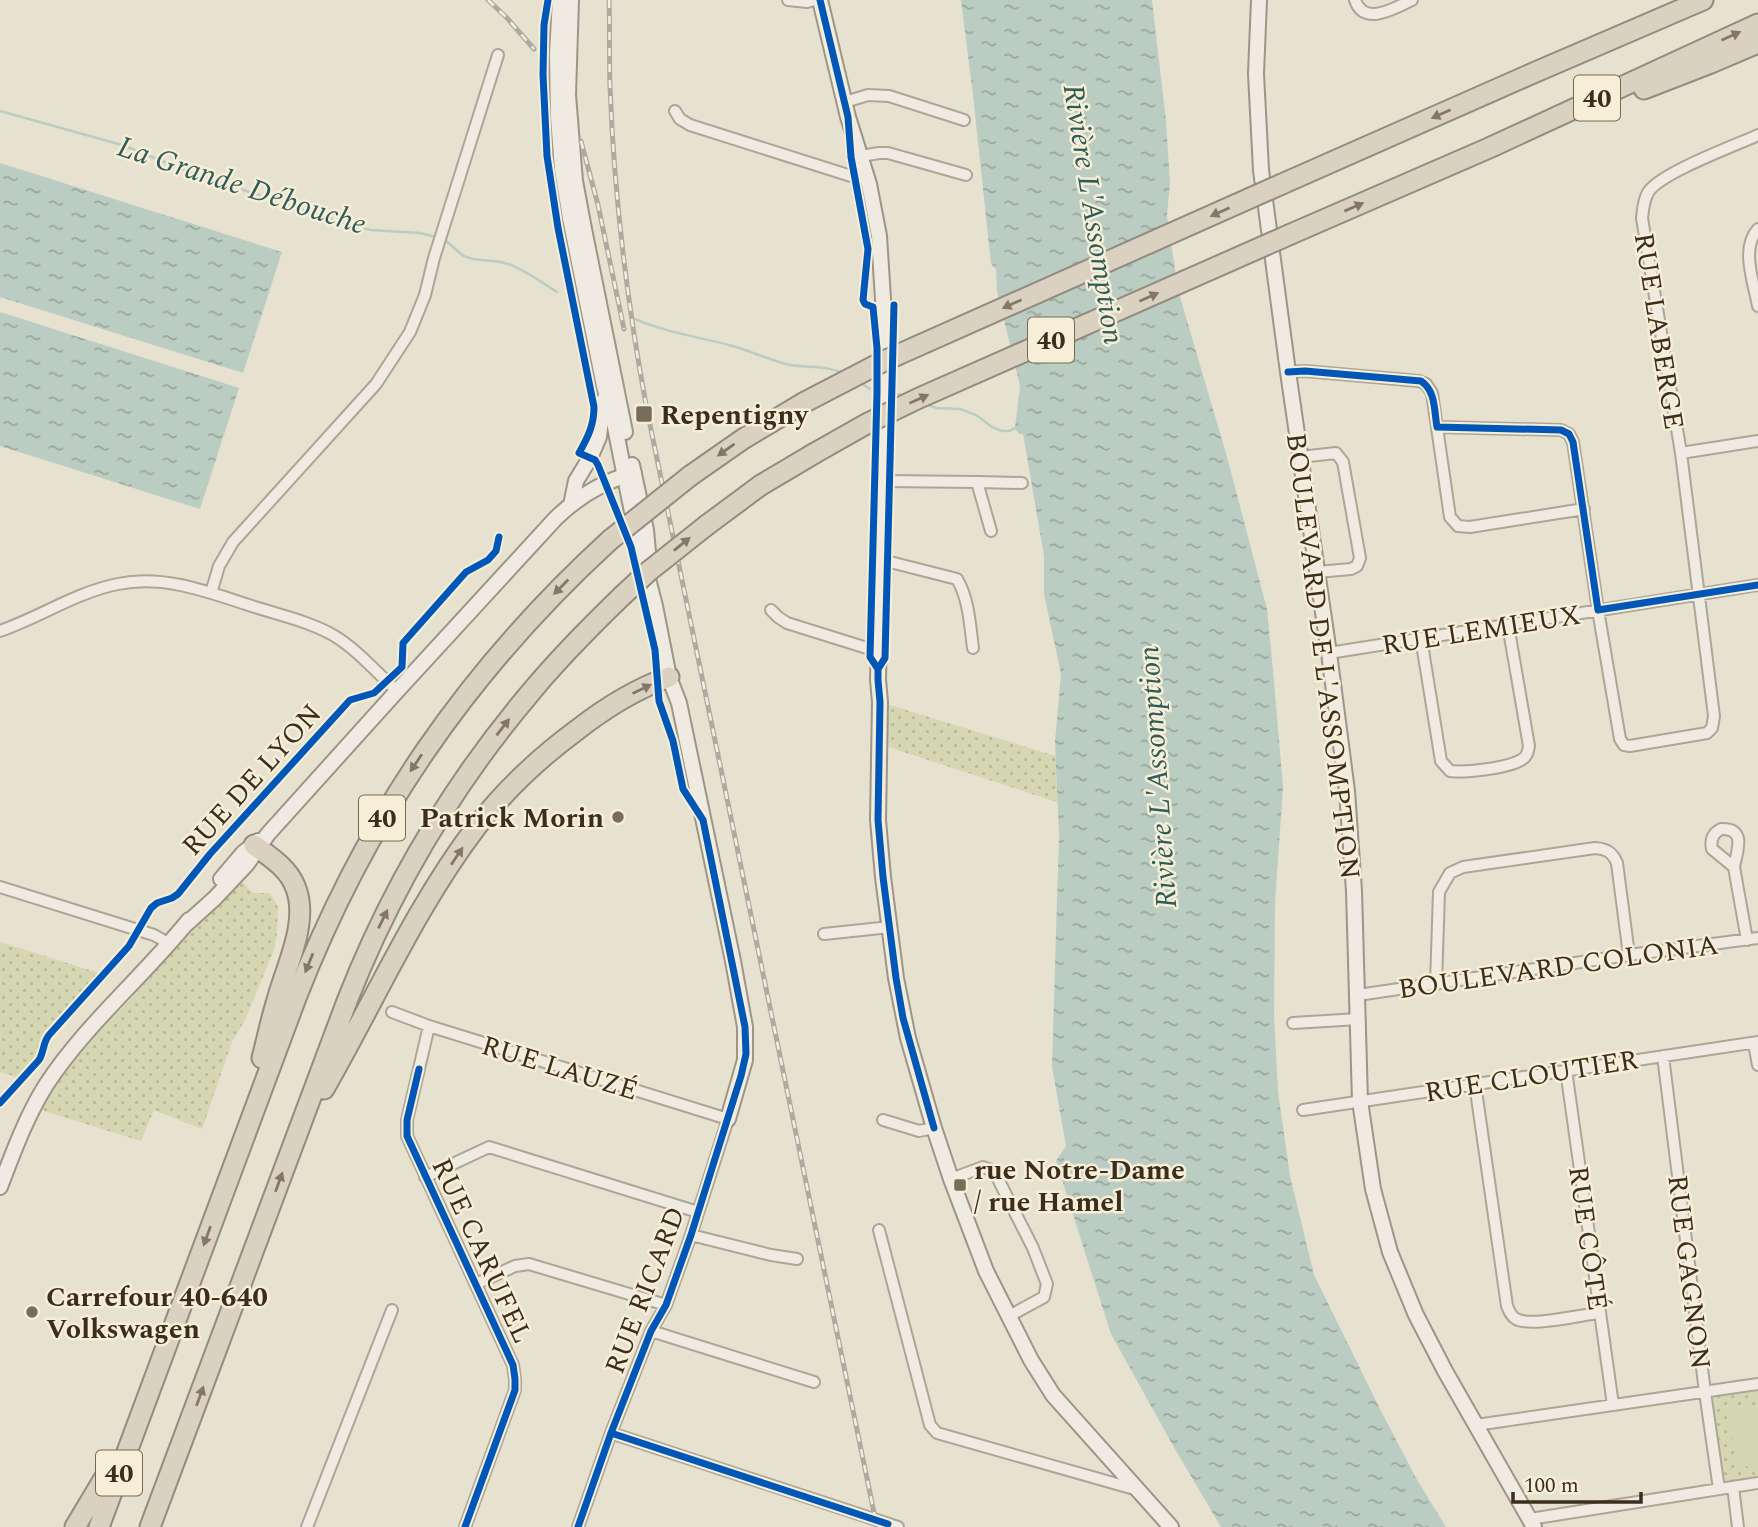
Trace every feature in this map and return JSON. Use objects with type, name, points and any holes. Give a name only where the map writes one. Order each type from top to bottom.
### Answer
[{"type":"highway","points":[[1531,74],[1679,0]]},
{"type":"highway","name":"40","points":[[99,1527],[313,953],[356,864],[397,793],[454,710],[507,645],[556,592],[610,540],[690,476],[743,439],[805,402],[884,361],[1703,0]]},
{"type":"highway","name":"40","points":[[150,1527],[366,955],[393,900],[428,836],[513,714],[562,657],[622,596],[707,525],[769,480],[868,423],[917,399],[1489,148],[1758,24]]},
{"type":"highway","points":[[1489,148],[1758,43]]},
{"type":"highway","points":[[294,1142],[423,910],[479,824],[522,776],[565,738],[621,699],[669,677]]},
{"type":"highway","points":[[239,1149],[300,919],[299,900],[294,883],[259,843]]},
{"type":"highway","points":[[75,1527],[139,1418]]},
{"type":"highway","points":[[165,1527],[176,1460]]},
{"type":"street","points":[[560,0],[556,71],[561,161],[604,386],[629,474]]},
{"type":"street","points":[[571,0],[568,95],[571,144],[629,474]]},
{"type":"street","points":[[788,0],[818,0],[878,229],[886,355],[878,649],[878,820],[903,1018],[951,1180],[985,1270],[1031,1360],[1053,1395],[1171,1527]]},
{"type":"street","name":"BOULEVARD DE L'ASSOMPTION","points":[[1259,0],[1256,93],[1261,170],[1347,791],[1354,891],[1360,1101],[1373,1189],[1390,1252],[1416,1315],[1532,1523]]},
{"type":"street","points":[[1355,0],[1361,10],[1370,15],[1381,14],[1412,0]]},
{"type":"street","points":[[211,593],[219,566],[233,542],[376,384],[395,357],[415,320],[498,55]]},
{"type":"street","points":[[845,102],[867,95],[889,96],[964,120]]},
{"type":"street","points":[[675,111],[680,119],[690,125],[851,176],[866,175]]},
{"type":"street","name":"RUE LABERGE","points":[[1598,610],[1620,739],[1624,745],[1639,746],[1707,733],[1712,728],[1714,716],[1681,453],[1642,218],[1643,205],[1648,192],[1671,174],[1758,135]]},
{"type":"street","points":[[861,156],[888,153],[966,175]]},
{"type":"street","points":[[1757,230],[1749,240],[1748,255],[1758,306]]},
{"type":"street","points":[[1288,372],[1305,371],[1422,381],[1429,386],[1450,517],[1458,526],[1470,527],[1584,509]]},
{"type":"street","points":[[571,505],[576,481],[599,437],[604,386]]},
{"type":"street","points":[[1437,427],[1561,430],[1569,434],[1573,442],[1598,610]]},
{"type":"street","points":[[1681,453],[1758,441]]},
{"type":"street","points":[[1300,457],[1336,453],[1343,461],[1360,558],[1357,566],[1351,569],[1317,572]]},
{"type":"street","name":"RUE DE LYON","points":[[0,1187],[29,1117],[56,1071],[184,926],[235,861],[259,843],[550,525],[594,488],[629,474]]},
{"type":"street","name":"RUE RICARD","points":[[578,1527],[611,1433],[651,1331],[666,1305],[691,1235],[746,1054],[740,995],[678,701],[669,677],[655,606],[636,532],[629,474]]},
{"type":"street","points":[[883,481],[1022,483]]},
{"type":"street","points":[[977,482],[991,531]]},
{"type":"street","points":[[881,562],[957,579],[969,616],[973,648]]},
{"type":"street","points":[[0,631],[93,591],[127,582],[161,581],[281,615],[332,635],[358,653],[397,691]]},
{"type":"street","name":"RUE LEMIEUX","points":[[1329,653],[1758,585]]},
{"type":"street","points":[[771,610],[787,623],[878,649]]},
{"type":"street","points":[[1421,638],[1441,761],[1450,771],[1460,773],[1504,766],[1523,760],[1527,755],[1529,746],[1508,625]]},
{"type":"street","points":[[1436,984],[1439,892],[1450,873],[1463,867],[1605,848],[1612,853],[1617,863],[1629,955]]},
{"type":"street","points":[[1734,867],[1752,939]]},
{"type":"street","points":[[0,887],[154,935],[169,943]]},
{"type":"street","points":[[824,934],[890,927]]},
{"type":"street","name":"BOULEVARD COLONIA","points":[[1358,995],[1752,939]]},
{"type":"street","name":"RUE LAUZÉ","points":[[392,1012],[429,1026],[728,1119]]},
{"type":"street","points":[[1293,1023],[1358,1019]]},
{"type":"street","name":"RUE CARUFEL","points":[[429,1026],[407,1120],[407,1136],[513,1365],[516,1379],[515,1390],[465,1527]]},
{"type":"street","points":[[1756,1043],[1758,1065]]},
{"type":"street","name":"RUE CLOUTIER","points":[[1303,1110],[1756,1043]]},
{"type":"street","name":"RUE GAGNON","points":[[1663,1056],[1719,1489]]},
{"type":"street","name":"RUE CÔTÉ","points":[[1566,1070],[1613,1405]]},
{"type":"street","points":[[1475,1084],[1507,1306],[1511,1315],[1517,1320],[1530,1322],[1599,1313]]},
{"type":"street","points":[[883,1120],[919,1131],[934,1128]]},
{"type":"street","points":[[425,1177],[489,1147],[698,1212]]},
{"type":"street","points":[[951,1180],[983,1167],[994,1171],[1033,1248],[1047,1284],[1044,1297],[1009,1316]]},
{"type":"street","points":[[879,1230],[930,1425],[937,1433],[1138,1490]]},
{"type":"street","points":[[691,1235],[797,1259]]},
{"type":"street","points":[[476,1284],[515,1266],[529,1264],[666,1305]]},
{"type":"street","points":[[307,1527],[392,1310]]},
{"type":"street","points":[[651,1331],[814,1382]]},
{"type":"street","points":[[1476,1425],[1758,1384]]},
{"type":"street","points":[[611,1433],[898,1527]]},
{"type":"street","points":[[1532,1523],[1758,1483]]},
{"type":"street","points":[[1733,1487],[1738,1527]]},
{"type":"green space","points":[[880,702],[1056,756],[1057,802],[879,744]]},
{"type":"green space","points":[[241,881],[253,893],[270,893],[278,907],[277,933],[274,950],[246,1018],[232,1042],[202,1129],[154,1110],[141,1141],[41,1110],[84,1049]]},
{"type":"green space","points":[[0,942],[102,974],[46,1035],[40,1055],[20,1078],[0,1072]]},
{"type":"green space","points":[[1758,1384],[1758,1483],[1719,1489],[1705,1392]]},
{"type":"green space","points":[[1758,1405],[1758,1465],[1736,1468],[1728,1410]]},
{"type":"water","name":"Rivière L'Assomption","points":[[961,0],[1152,0],[1166,121],[1170,183],[1167,215],[1178,290],[1227,457],[1267,609],[1283,787],[1275,903],[1274,1015],[1278,1092],[1290,1176],[1314,1275],[1416,1478],[1446,1527],[1221,1527],[1111,1334],[1056,1161],[1066,1146],[1052,1067],[1059,835],[1055,742],[1061,674],[1044,594],[1044,556],[1024,439],[1023,434],[1019,434],[1015,428],[1020,386],[997,291],[996,269],[991,264]]},
{"type":"water","points":[[0,163],[282,252],[243,373],[0,297]]},
{"type":"water","points":[[0,312],[239,388],[200,509],[0,446]]},
{"type":"waterway","name":"La Grande Débouche","points":[[0,111],[122,145],[187,171],[348,225],[436,237]]},
{"type":"waterway","name":"La Grande Débouche","points":[[442,239],[464,256],[508,264],[557,292]]},
{"type":"waterway","name":"La Grande Débouche","points":[[635,319],[786,364],[830,369],[844,374]]},
{"type":"waterway","name":"La Grande Débouche","points":[[859,382],[870,389]]},
{"type":"waterway","name":"La Grande Débouche","points":[[894,394],[905,395]]},
{"type":"waterway","name":"La Grande Débouche","points":[[927,405],[960,409],[976,415],[1002,431],[1018,427]]},
{"type":"railway","points":[[488,0],[534,49]]},
{"type":"railway","points":[[609,0],[610,86],[618,208],[633,329],[647,410]]},
{"type":"railway","points":[[581,141],[598,205],[624,329]]},
{"type":"railway","points":[[648,415],[877,1527]]},
{"type":"cycle path","points":[[548,0],[544,25],[543,75],[547,156],[558,228],[594,407],[590,431],[579,453],[595,460],[598,465],[631,547],[655,650],[659,701],[673,741],[683,789],[703,820],[745,1027],[746,1054],[691,1235],[666,1305],[651,1331],[611,1433],[578,1527]]},
{"type":"cycle path","points":[[820,0],[848,117],[851,157],[868,249],[863,300],[865,304],[873,307],[877,348],[870,657],[878,669]]},
{"type":"cycle path","points":[[894,305],[885,658],[878,669],[878,820],[883,877],[903,1018],[934,1128]]},
{"type":"cycle path","points":[[1288,372],[1305,371],[1421,381],[1432,396],[1437,427],[1561,430],[1569,434],[1573,442],[1598,610],[1758,585]]},
{"type":"cycle path","points":[[0,1103],[39,1060],[49,1035],[129,946],[151,908],[178,894],[210,854],[350,700],[374,693],[402,667],[403,643],[466,572],[488,560],[496,551],[499,537]]},
{"type":"cycle path","points":[[419,1069],[407,1120],[407,1136],[513,1365],[515,1379],[515,1390],[465,1527]]},
{"type":"cycle path","points":[[611,1433],[888,1524]]},
{"type":"place","name":"Repentigny","points":[[644,414]]},
{"type":"place","name":"Patrick Morin","points":[[618,817]]},
{"type":"place","name":"rue Notre-Dame / rue Hamel","points":[[960,1185]]},
{"type":"place","name":"Carrefour 40-640 Volkswagen","points":[[32,1312]]}]
